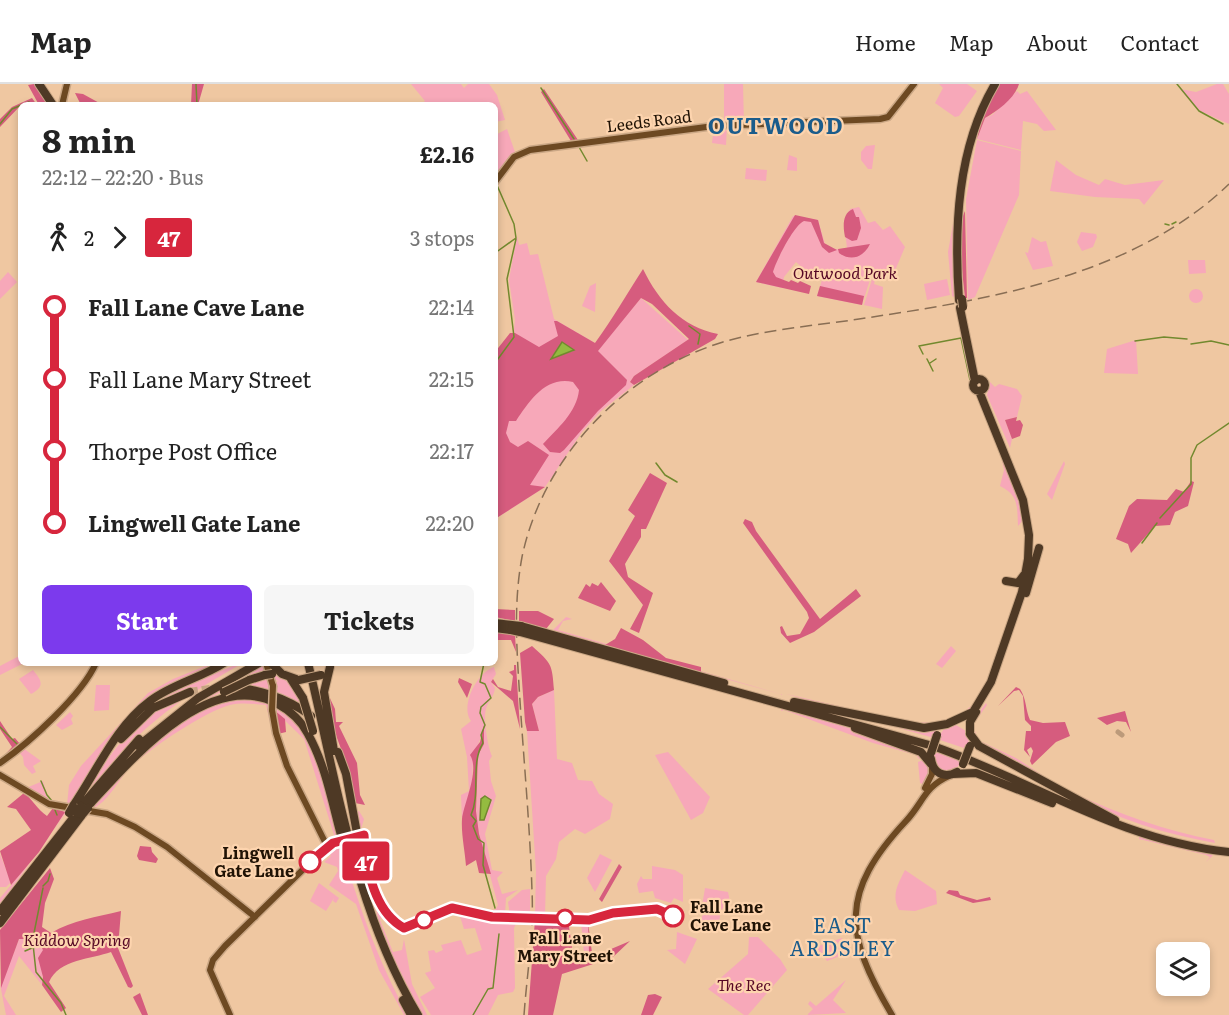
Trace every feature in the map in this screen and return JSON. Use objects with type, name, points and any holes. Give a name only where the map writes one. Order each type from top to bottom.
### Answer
[{"type":"highway","points":[[39,84],[55,102]]},
{"type":"highway","points":[[43,84],[56,102]]},
{"type":"highway","points":[[932,764],[931,753],[937,735],[948,724],[971,713],[986,693],[1026,574],[1029,535],[1019,488],[981,390],[984,383],[978,380],[961,303],[957,242],[962,184],[975,129],[997,84]]},
{"type":"highway","points":[[981,390],[1029,512],[1033,559],[1026,593]]},
{"type":"highway","points":[[1014,614],[1017,594],[1006,581],[1016,583],[1023,577],[1029,535]]},
{"type":"highway","points":[[953,775],[963,764],[970,746],[971,719],[998,678],[1039,548]]},
{"type":"highway","points":[[498,622],[958,750],[1115,820],[1214,848]]},
{"type":"highway","points":[[498,628],[516,628]]},
{"type":"highway","points":[[80,809],[95,774],[124,726],[142,707],[170,689],[196,679],[219,666]]},
{"type":"highway","points":[[0,911],[128,750],[161,720],[195,694],[244,666]]},
{"type":"highway","points":[[0,922],[80,809],[131,754],[170,718],[225,681],[253,666]]},
{"type":"highway","points":[[307,666],[362,888],[399,982],[418,1015]]},
{"type":"highway","points":[[307,666],[353,873]]},
{"type":"highway","points":[[80,809],[131,760],[176,722],[223,689],[249,680],[269,668],[299,680],[321,675],[331,666]]},
{"type":"highway","points":[[332,666],[324,687],[343,806]]},
{"type":"highway","points":[[285,676],[297,686],[303,698],[340,819]]},
{"type":"highway","points":[[223,689],[264,693],[290,703],[312,717]]},
{"type":"highway","points":[[95,774],[141,717],[162,703],[190,692]]},
{"type":"highway","points":[[176,722],[216,700],[239,695],[267,699],[292,713],[307,732],[317,753],[353,873],[380,952],[411,1015]]},
{"type":"highway","points":[[793,704],[924,728],[948,724],[962,725],[979,746],[1115,820]]},
{"type":"highway","points":[[793,704],[921,752],[939,773],[976,774],[1143,834],[1229,850]]},
{"type":"highway","points":[[793,704],[951,752],[1001,772],[1099,819]]},
{"type":"highway","points":[[338,752],[346,774],[369,898],[399,982]]},
{"type":"main road","points":[[59,102],[66,84]]},
{"type":"main road","name":"Leeds Road","points":[[498,178],[513,157],[530,150],[714,126],[880,119],[888,117],[914,84]]},
{"type":"main road","points":[[0,763],[50,720],[84,683],[94,666]]},
{"type":"main road","points":[[230,1015],[211,974],[211,966],[225,946],[327,846],[287,766],[276,733],[272,710],[273,686],[269,668]]},
{"type":"main road","points":[[919,802],[932,774],[932,764]]},
{"type":"main road","points":[[0,775],[49,804],[107,814],[135,827],[167,847],[255,917]]},
{"type":"main road","points":[[892,1015],[865,962],[856,926],[856,902],[864,876],[875,857],[934,783],[953,775]]},
{"type":"green space","points":[[34,84],[46,102],[37,102],[28,85]]},
{"type":"green space","points":[[192,84],[204,84],[199,102],[191,102]]},
{"type":"green space","points":[[411,84],[461,84],[464,88],[468,84],[489,84],[497,95],[505,120],[498,121],[498,102],[424,102],[425,101]]},
{"type":"green space","points":[[724,84],[743,84],[744,125],[727,126],[726,145],[712,143],[714,126],[724,125]]},
{"type":"green space","points":[[939,84],[967,84],[977,91],[959,116],[955,117],[935,103],[943,88]]},
{"type":"green space","points":[[999,84],[1019,84],[1005,104],[985,118],[977,139],[981,120]]},
{"type":"green space","points":[[1223,84],[1229,94],[1229,124],[1198,110],[1180,89],[1196,92]]},
{"type":"green space","points":[[544,89],[578,140],[571,141],[541,92]]},
{"type":"green space","points":[[1017,91],[1020,94],[1027,91],[1056,130],[1044,131],[1037,124],[1023,121],[1021,150],[977,139],[985,118],[992,115]]},
{"type":"green space","points":[[75,93],[83,94],[98,102],[80,102]]},
{"type":"green space","points":[[32,98],[35,102],[23,102]]},
{"type":"green space","points":[[18,104],[18,108],[0,127],[0,119]]},
{"type":"green space","points":[[507,129],[516,155],[499,176],[498,175],[498,134]]},
{"type":"green space","points":[[977,140],[1021,151],[1019,195],[975,297],[968,300],[966,199]]},
{"type":"green space","points":[[875,145],[872,169],[868,169],[861,160],[861,152],[866,146]]},
{"type":"green space","points":[[789,155],[797,158],[797,171],[787,170]]},
{"type":"green space","points":[[1056,160],[1076,175],[1099,185],[1105,179],[1125,185],[1164,180],[1144,205],[1139,199],[1095,197],[1050,191]]},
{"type":"green space","points":[[746,168],[767,170],[766,181],[745,179]]},
{"type":"green space","points":[[960,184],[957,299],[952,296],[948,252]]},
{"type":"green space","name":"Outwood Park","points":[[859,207],[868,223],[875,221],[883,230],[890,226],[905,247],[894,273],[889,272],[893,276],[891,280],[890,276],[879,274],[888,272],[873,270],[862,305],[817,296],[822,280],[816,277],[815,279],[796,262],[784,277],[782,288],[756,282],[793,216],[818,220],[825,244],[841,249],[847,248],[844,223],[850,209]]},
{"type":"green space","points":[[853,209],[856,217],[859,217],[861,228],[857,240],[852,241],[845,237],[844,225],[845,217]]},
{"type":"green space","points":[[965,211],[967,298],[965,298],[961,240],[962,219]]},
{"type":"green space","points":[[795,215],[818,220],[824,243],[837,250],[829,253],[822,247],[811,222],[804,221],[791,236],[773,272],[776,277],[789,282],[791,280],[798,283],[800,281],[811,286],[809,294],[756,282]]},
{"type":"green space","points":[[1081,232],[1096,234],[1093,247],[1082,251],[1077,242]]},
{"type":"green space","points":[[517,236],[519,245],[527,243],[530,255],[538,254],[554,319],[600,346],[641,298],[688,340],[634,376],[630,382],[634,385],[601,411],[582,432],[545,487],[498,517],[498,489],[515,320],[509,280]]},
{"type":"green space","points":[[1032,237],[1041,242],[1046,241],[1053,266],[1033,270],[1025,252],[1028,253]]},
{"type":"green space","points":[[870,244],[861,255],[852,258],[839,253],[838,249]]},
{"type":"green space","points":[[1188,260],[1205,260],[1206,273],[1189,274]]},
{"type":"green space","points":[[643,269],[656,292],[673,311],[693,326],[718,334],[715,339],[634,385],[630,382],[634,376],[689,339],[652,304],[641,298],[598,351],[627,380],[626,385],[598,411],[564,450],[560,453],[550,452],[543,444],[566,420],[574,406],[579,390],[573,382],[563,381],[546,387],[532,399],[516,421],[509,421],[506,433],[510,442],[518,447],[528,441],[549,455],[530,485],[545,487],[498,517],[498,348],[510,333],[515,333],[539,347],[558,336],[554,321],[595,343]],"holes":[[[562,342],[573,351],[551,358]]]},
{"type":"green space","points":[[8,272],[17,282],[0,299],[0,281]]},
{"type":"green space","points":[[873,276],[876,277],[874,284],[883,287],[882,309],[864,305]]},
{"type":"green space","points":[[947,279],[950,295],[927,300],[924,284]]},
{"type":"green space","points":[[596,283],[595,312],[582,306],[590,286]]},
{"type":"green space","points":[[820,286],[864,296],[862,305],[817,296]]},
{"type":"green space","points":[[1196,289],[1201,291],[1203,296],[1201,301],[1196,303],[1191,301],[1189,296],[1191,291]]},
{"type":"green space","points":[[1136,340],[1138,374],[1104,373],[1107,349]]},
{"type":"green space","points":[[990,382],[995,387],[999,384],[1017,389],[1022,396],[1017,417],[1005,420],[1012,439],[1010,448],[987,395]]},
{"type":"green space","points":[[1017,417],[1016,421],[1020,420],[1023,425],[1020,436],[1012,439],[1005,420]]},
{"type":"green space","points":[[999,445],[1025,518],[1018,526],[1016,502],[1011,493],[1000,486],[1004,470]]},
{"type":"green space","points":[[1064,461],[1065,464],[1052,500],[1047,494]]},
{"type":"green space","points":[[650,473],[667,483],[646,529],[641,529],[641,537],[625,564],[628,577],[653,593],[639,633],[630,629],[643,605],[609,561],[635,516],[628,510]]},
{"type":"green space","points":[[1191,481],[1194,482],[1188,506],[1175,512],[1170,525],[1155,526],[1131,553],[1128,544],[1116,539],[1129,506],[1137,499],[1167,500],[1176,489],[1184,492]]},
{"type":"green space","points":[[745,519],[752,522],[756,531],[820,619],[856,589],[861,596],[814,632],[790,643],[781,633],[780,627],[782,626],[787,636],[800,634],[809,618],[807,612],[743,523]]},
{"type":"green space","points":[[601,582],[616,601],[610,611],[578,598],[586,584],[590,587],[592,583],[598,586]]},
{"type":"green space","points":[[498,609],[515,610],[515,621],[498,618]]},
{"type":"green space","points":[[519,611],[538,611],[554,619],[546,629],[519,622]]},
{"type":"green space","points":[[566,617],[572,619],[563,621],[558,630],[784,695],[552,631]]},
{"type":"green space","points":[[621,628],[643,640],[666,658],[701,667],[701,672],[605,645],[615,639]]},
{"type":"green space","points":[[498,631],[515,634],[516,652],[511,640],[498,640]]},
{"type":"green space","points":[[532,646],[550,665],[554,690],[538,697],[532,704],[539,731],[527,731],[525,722],[520,653]]},
{"type":"green space","points":[[951,646],[956,651],[942,668],[936,664]]},
{"type":"green space","points":[[18,657],[18,666],[0,675],[0,666]]},
{"type":"green space","points":[[514,665],[516,665],[520,729],[513,701],[491,682],[493,679],[498,687],[511,691],[513,676],[509,672],[514,670]]},
{"type":"green space","points":[[206,666],[214,666],[148,700],[70,807],[67,805],[69,785],[81,766],[148,693],[173,679]]},
{"type":"green space","points":[[238,666],[196,691],[139,735],[75,807],[110,756],[137,725],[152,712],[189,693],[192,689],[158,702],[148,709],[115,743],[136,716],[158,699],[212,673],[211,675]]},
{"type":"green space","points":[[260,666],[265,666],[267,673],[221,689],[221,692],[195,706],[147,742],[203,699]]},
{"type":"green space","points":[[494,667],[496,674],[491,682],[495,688],[486,709],[485,719],[492,756],[489,761],[491,781],[496,796],[485,834],[492,870],[503,872],[497,878],[502,894],[518,890],[506,898],[505,914],[487,915],[498,905],[476,823],[478,755],[484,744],[484,728],[473,759],[472,782],[462,820],[461,795],[469,791],[467,757],[461,729],[471,721],[467,708],[476,683],[487,670]]},
{"type":"green space","points":[[33,670],[41,683],[39,688],[31,694],[19,679]]},
{"type":"green space","points":[[270,676],[271,693],[241,686]]},
{"type":"green space","points":[[273,676],[290,682],[304,708],[275,694],[275,682],[279,681]]},
{"type":"green space","points":[[459,678],[472,684],[467,698],[458,682]]},
{"type":"green space","points":[[96,685],[110,685],[109,710],[94,711]]},
{"type":"green space","points":[[1016,687],[1020,689],[1022,693],[1025,701],[1027,712],[1030,720],[1043,723],[1065,722],[1070,736],[1056,742],[1032,765],[1031,747],[1027,750],[1030,757],[1024,750],[1026,731],[1031,731],[1031,726],[1025,720],[1023,696],[1019,690],[1014,691],[998,706]]},
{"type":"green space","points":[[554,690],[557,759],[572,763],[578,780],[592,781],[599,794],[613,804],[610,819],[585,834],[575,829],[559,842],[556,859],[546,876],[545,916],[535,916],[536,872],[527,731],[539,731],[532,704],[538,697]]},
{"type":"green space","points":[[328,694],[335,709],[336,722],[343,722],[339,726],[357,763],[360,795],[365,805],[355,803],[350,774],[332,722]]},
{"type":"green space","points":[[786,694],[902,720],[825,705]]},
{"type":"green space","points":[[247,698],[271,703],[270,722],[266,705],[234,704],[206,715],[176,732],[137,761],[108,797],[92,809],[133,763],[185,719],[219,702]]},
{"type":"green space","points":[[975,702],[970,713],[930,726],[910,722],[945,720],[961,713]]},
{"type":"green space","points":[[986,703],[987,705],[973,725],[978,740],[1016,758],[1070,793],[975,741],[972,722]]},
{"type":"green space","points":[[274,704],[298,723],[309,739],[322,774],[339,838],[335,838],[304,739],[274,710]]},
{"type":"green space","points":[[782,707],[849,728],[925,758],[919,759],[916,755],[873,743],[784,710],[781,711]]},
{"type":"green space","points":[[274,710],[285,719],[286,732],[278,734]]},
{"type":"green space","points":[[1125,711],[1131,732],[1126,722],[1117,721],[1107,725],[1097,718]]},
{"type":"green space","points":[[70,712],[73,716],[71,719],[73,724],[62,730],[56,725]]},
{"type":"green space","points":[[842,712],[937,729],[934,738]]},
{"type":"green space","points":[[0,721],[12,739],[15,738],[20,744],[2,758],[12,747],[0,729]]},
{"type":"green space","points":[[484,725],[484,744],[478,755],[476,811],[479,834],[491,874],[479,873],[476,860],[466,866],[462,831],[462,819],[473,769],[470,755],[480,742]]},
{"type":"green space","points":[[956,725],[966,731],[969,743],[967,749],[937,739],[946,726]]},
{"type":"green space","points":[[335,739],[351,772],[356,812],[359,811],[364,819],[360,833]]},
{"type":"green space","points":[[23,748],[41,761],[33,766],[36,772],[32,774],[24,765],[23,757],[19,752]]},
{"type":"green space","points":[[935,749],[963,759],[954,772],[939,771],[932,757]]},
{"type":"green space","points":[[668,752],[710,797],[703,813],[691,820],[655,755]]},
{"type":"green space","points":[[925,759],[930,770],[924,785],[920,783],[918,762]]},
{"type":"green space","points":[[43,781],[48,798],[51,799],[50,802],[26,788]]},
{"type":"green space","points":[[24,793],[47,816],[53,808],[65,812],[39,852],[11,885],[0,851],[31,830],[16,809],[7,807]]},
{"type":"green space","points":[[1074,793],[1143,821],[1214,840],[1215,843],[1141,824],[1105,811],[1071,794]]},
{"type":"green space","points":[[53,808],[67,811],[52,833],[65,812]]},
{"type":"green space","points":[[1139,836],[1213,853],[1213,855],[1206,862],[1210,857],[1206,855],[1139,839]]},
{"type":"green space","points":[[340,842],[369,931],[408,1015],[404,1015],[379,970],[356,904],[329,885],[338,871],[337,867],[324,862],[331,856],[326,849]]},
{"type":"green space","points":[[140,846],[151,847],[158,859],[156,863],[139,860],[137,856]]},
{"type":"green space","points":[[0,854],[11,882],[6,887],[0,887]]},
{"type":"green space","points":[[600,854],[612,860],[595,892],[587,878]]},
{"type":"green space","points":[[31,861],[0,905],[0,898]]},
{"type":"green space","points":[[619,864],[622,867],[602,902],[599,899]]},
{"type":"green space","points":[[652,866],[675,870],[683,875],[683,902],[674,898],[671,903],[655,898],[653,891],[639,893],[637,884],[641,876],[643,879],[652,879]]},
{"type":"green space","name":"Kiddow Spring","points":[[50,868],[54,879],[45,903],[42,927],[51,933],[76,922],[121,911],[118,948],[133,986],[131,988],[128,987],[111,952],[68,964],[54,974],[49,982],[66,1008],[61,1012],[42,985],[43,977],[38,958],[43,950],[36,939],[19,939],[1,988],[0,930]]},
{"type":"green space","points":[[905,870],[936,891],[937,904],[915,911],[899,910],[896,894]]},
{"type":"green space","points":[[319,883],[339,898],[336,903],[333,901],[334,898],[326,911],[310,901]]},
{"type":"green space","points":[[705,888],[728,892],[730,902],[721,910],[718,929],[710,922],[700,922],[703,914],[709,915],[700,912],[701,908],[710,909],[702,906]]},
{"type":"green space","points":[[530,889],[530,916],[510,916],[508,902],[522,890]]},
{"type":"green space","points":[[373,890],[388,919],[381,917],[380,920],[393,952],[402,950],[404,939],[412,984],[427,1015],[422,1015],[394,959],[378,920]]},
{"type":"green space","points":[[949,890],[958,891],[960,895],[977,900],[990,897],[991,900],[973,903],[946,893]]},
{"type":"green space","points":[[458,910],[488,918],[518,919],[514,928],[515,988],[513,992],[498,995],[488,1015],[431,1015],[420,997],[435,988],[425,973],[431,971],[428,951],[434,950],[436,953],[443,950],[441,945],[461,940],[467,955],[482,950],[475,928],[464,929]]},
{"type":"green space","points":[[535,919],[568,920],[573,954],[589,953],[588,922],[592,953],[604,952],[630,941],[612,958],[562,974],[553,1015],[528,1015]]},
{"type":"green space","points":[[581,922],[588,922],[589,953],[584,953]]},
{"type":"green space","points":[[677,932],[697,939],[685,964],[667,950],[676,949]]},
{"type":"green space","name":"The Rec","points":[[749,937],[758,937],[780,959],[787,970],[748,1015],[744,1015],[708,989],[748,954]]},
{"type":"green space","points":[[842,938],[848,953],[827,961],[816,947]]},
{"type":"green space","points":[[19,939],[36,939],[43,950],[42,985],[19,956],[4,996],[16,1015],[6,1015],[0,984],[1,986]]},
{"type":"green space","points":[[846,980],[833,1000],[846,1013],[807,1015],[813,1009],[808,1004],[810,1001],[816,1006]]},
{"type":"green space","points":[[140,993],[148,1015],[142,1015],[133,997]]},
{"type":"green space","points":[[655,994],[662,997],[653,1015],[641,1015],[648,995]]},
{"type":"shaded area","points":[[562,342],[574,350],[551,359]]},
{"type":"shaded area","points":[[485,796],[491,800],[484,820],[480,820],[481,799]]},
{"type":"waterway","points":[[196,84],[197,102]]},
{"type":"waterway","points":[[1177,84],[1199,111],[1223,124]]},
{"type":"waterway","points":[[541,88],[574,139]]},
{"type":"waterway","points":[[0,124],[12,109],[18,107]]},
{"type":"waterway","points":[[579,147],[587,161]]},
{"type":"waterway","points":[[498,188],[514,224],[516,238],[498,251]]},
{"type":"waterway","points":[[1172,224],[1176,222]]},
{"type":"waterway","points":[[1165,224],[1169,225]]},
{"type":"waterway","points":[[498,359],[514,337],[507,279],[516,239]]},
{"type":"waterway","points":[[689,326],[700,334],[698,344]]},
{"type":"waterway","points":[[1135,341],[1164,337],[1187,339]]},
{"type":"waterway","points":[[923,354],[919,346],[961,338],[970,380]]},
{"type":"waterway","points":[[1191,344],[1211,341],[1229,345]]},
{"type":"waterway","points":[[927,359],[933,371]]},
{"type":"waterway","points":[[930,363],[936,359]]},
{"type":"waterway","points":[[1160,518],[1191,484],[1191,458],[1197,445],[1229,423]]},
{"type":"waterway","points":[[656,463],[665,475],[677,482]]},
{"type":"waterway","points":[[1142,543],[1157,523]]},
{"type":"waterway","points":[[483,666],[480,682],[485,684],[491,698],[481,707],[480,713],[485,725],[481,735],[483,743],[477,760],[475,797],[471,815],[476,821],[473,826],[478,839],[484,843],[483,865],[495,908]]},
{"type":"waterway","points":[[0,727],[18,745]]},
{"type":"waterway","points":[[41,781],[52,801]]},
{"type":"waterway","points":[[55,810],[57,815]]},
{"type":"waterway","points":[[43,886],[50,874]]},
{"type":"waterway","points":[[33,938],[43,888]]},
{"type":"waterway","points":[[473,1015],[488,989],[493,988],[499,934]]},
{"type":"waterway","points":[[33,944],[36,972],[61,1003],[66,1015]]},
{"type":"waterway","points":[[25,951],[32,948]]},
{"type":"taxiway","points":[[1118,732],[1122,735]]},
{"type":"tunnel","points":[[190,692],[215,688]]},
{"type":"railway","points":[[524,1015],[532,907],[517,647],[519,575],[533,520],[548,485],[569,452],[594,423],[622,397],[653,374],[687,356],[740,338],[957,303],[1056,279],[1103,263],[1149,242],[1191,216],[1229,184]]},
{"type":"bus line","name":"47","points":[[310,862],[323,849],[337,841],[364,835],[367,864],[377,895],[390,918],[404,928],[452,908],[492,917],[589,920],[613,913],[651,909],[663,910],[673,916]]},
{"type":"place","name":"Lingwell Gate Lane","points":[[310,862]]},
{"type":"place","name":"Fall Lane Cave Lane","points":[[673,916]]},
{"type":"place","name":"Fall Lane Mary Street","points":[[565,918]]},
{"type":"district","name":"OUTWOOD","points":[[776,126]]},
{"type":"district","name":"EAST ARDSLEY","points":[[843,938]]}]
